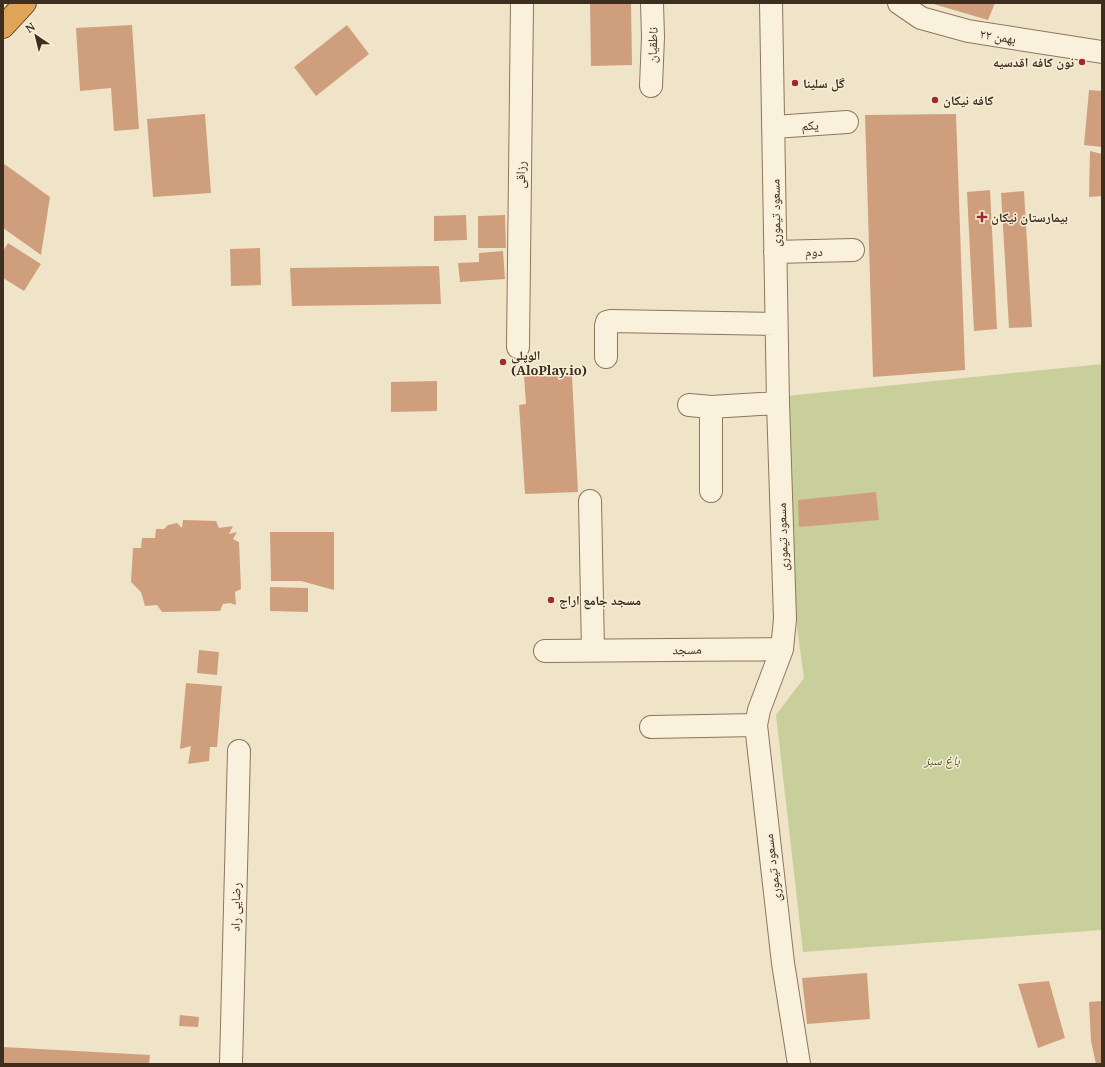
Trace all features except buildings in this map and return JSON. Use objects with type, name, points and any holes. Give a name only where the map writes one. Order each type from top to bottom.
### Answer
[{"type":"highway","points":[[3,27],[25,3]]},
{"type":"street","name":"رزاقی","points":[[518,347],[522,3]]},
{"type":"street","name":"ناطقیان","points":[[651,86],[653,38],[652,3]]},
{"type":"street","name":"مسعود تیموری","points":[[771,3],[776,324],[784,619],[782,649],[759,710],[756,725],[783,963],[799,1064]]},
{"type":"street","name":"۲۲ بهمن","points":[[899,3],[915,11],[968,31],[1102,52]]},
{"type":"street","name":"یکم","points":[[774,128],[847,122]]},
{"type":"street","name":"دوم","points":[[775,252],[853,250]]},
{"type":"street","points":[[606,357],[606,326],[607,322],[611,320],[776,324]]},
{"type":"street","points":[[689,405],[711,407],[778,403]]},
{"type":"street","points":[[711,407],[711,491]]},
{"type":"street","points":[[590,501],[593,650]]},
{"type":"street","name":"مسجد","points":[[545,651],[782,649]]},
{"type":"street","points":[[651,727],[756,725]]},
{"type":"street","name":"رضایی راد","points":[[231,1064],[239,751]]},
{"type":"green space","name":"باغ سبز","points":[[1102,364],[1102,930],[803,952],[776,715],[804,678],[797,628],[786,396]]},
{"type":"place","name":"نون کافه اقدسیه","points":[[1082,62]]},
{"type":"place","name":"گل سلینا","points":[[795,83]]},
{"type":"place","name":"کافه نیکان","points":[[935,100]]},
{"type":"place","name":"بیمارستان نیکان","points":[[982,217]]},
{"type":"place","name":"الوپلی (AloPlay.io)","points":[[503,362]]},
{"type":"place","name":"مسجد جامع اراج","points":[[551,600]]}]
